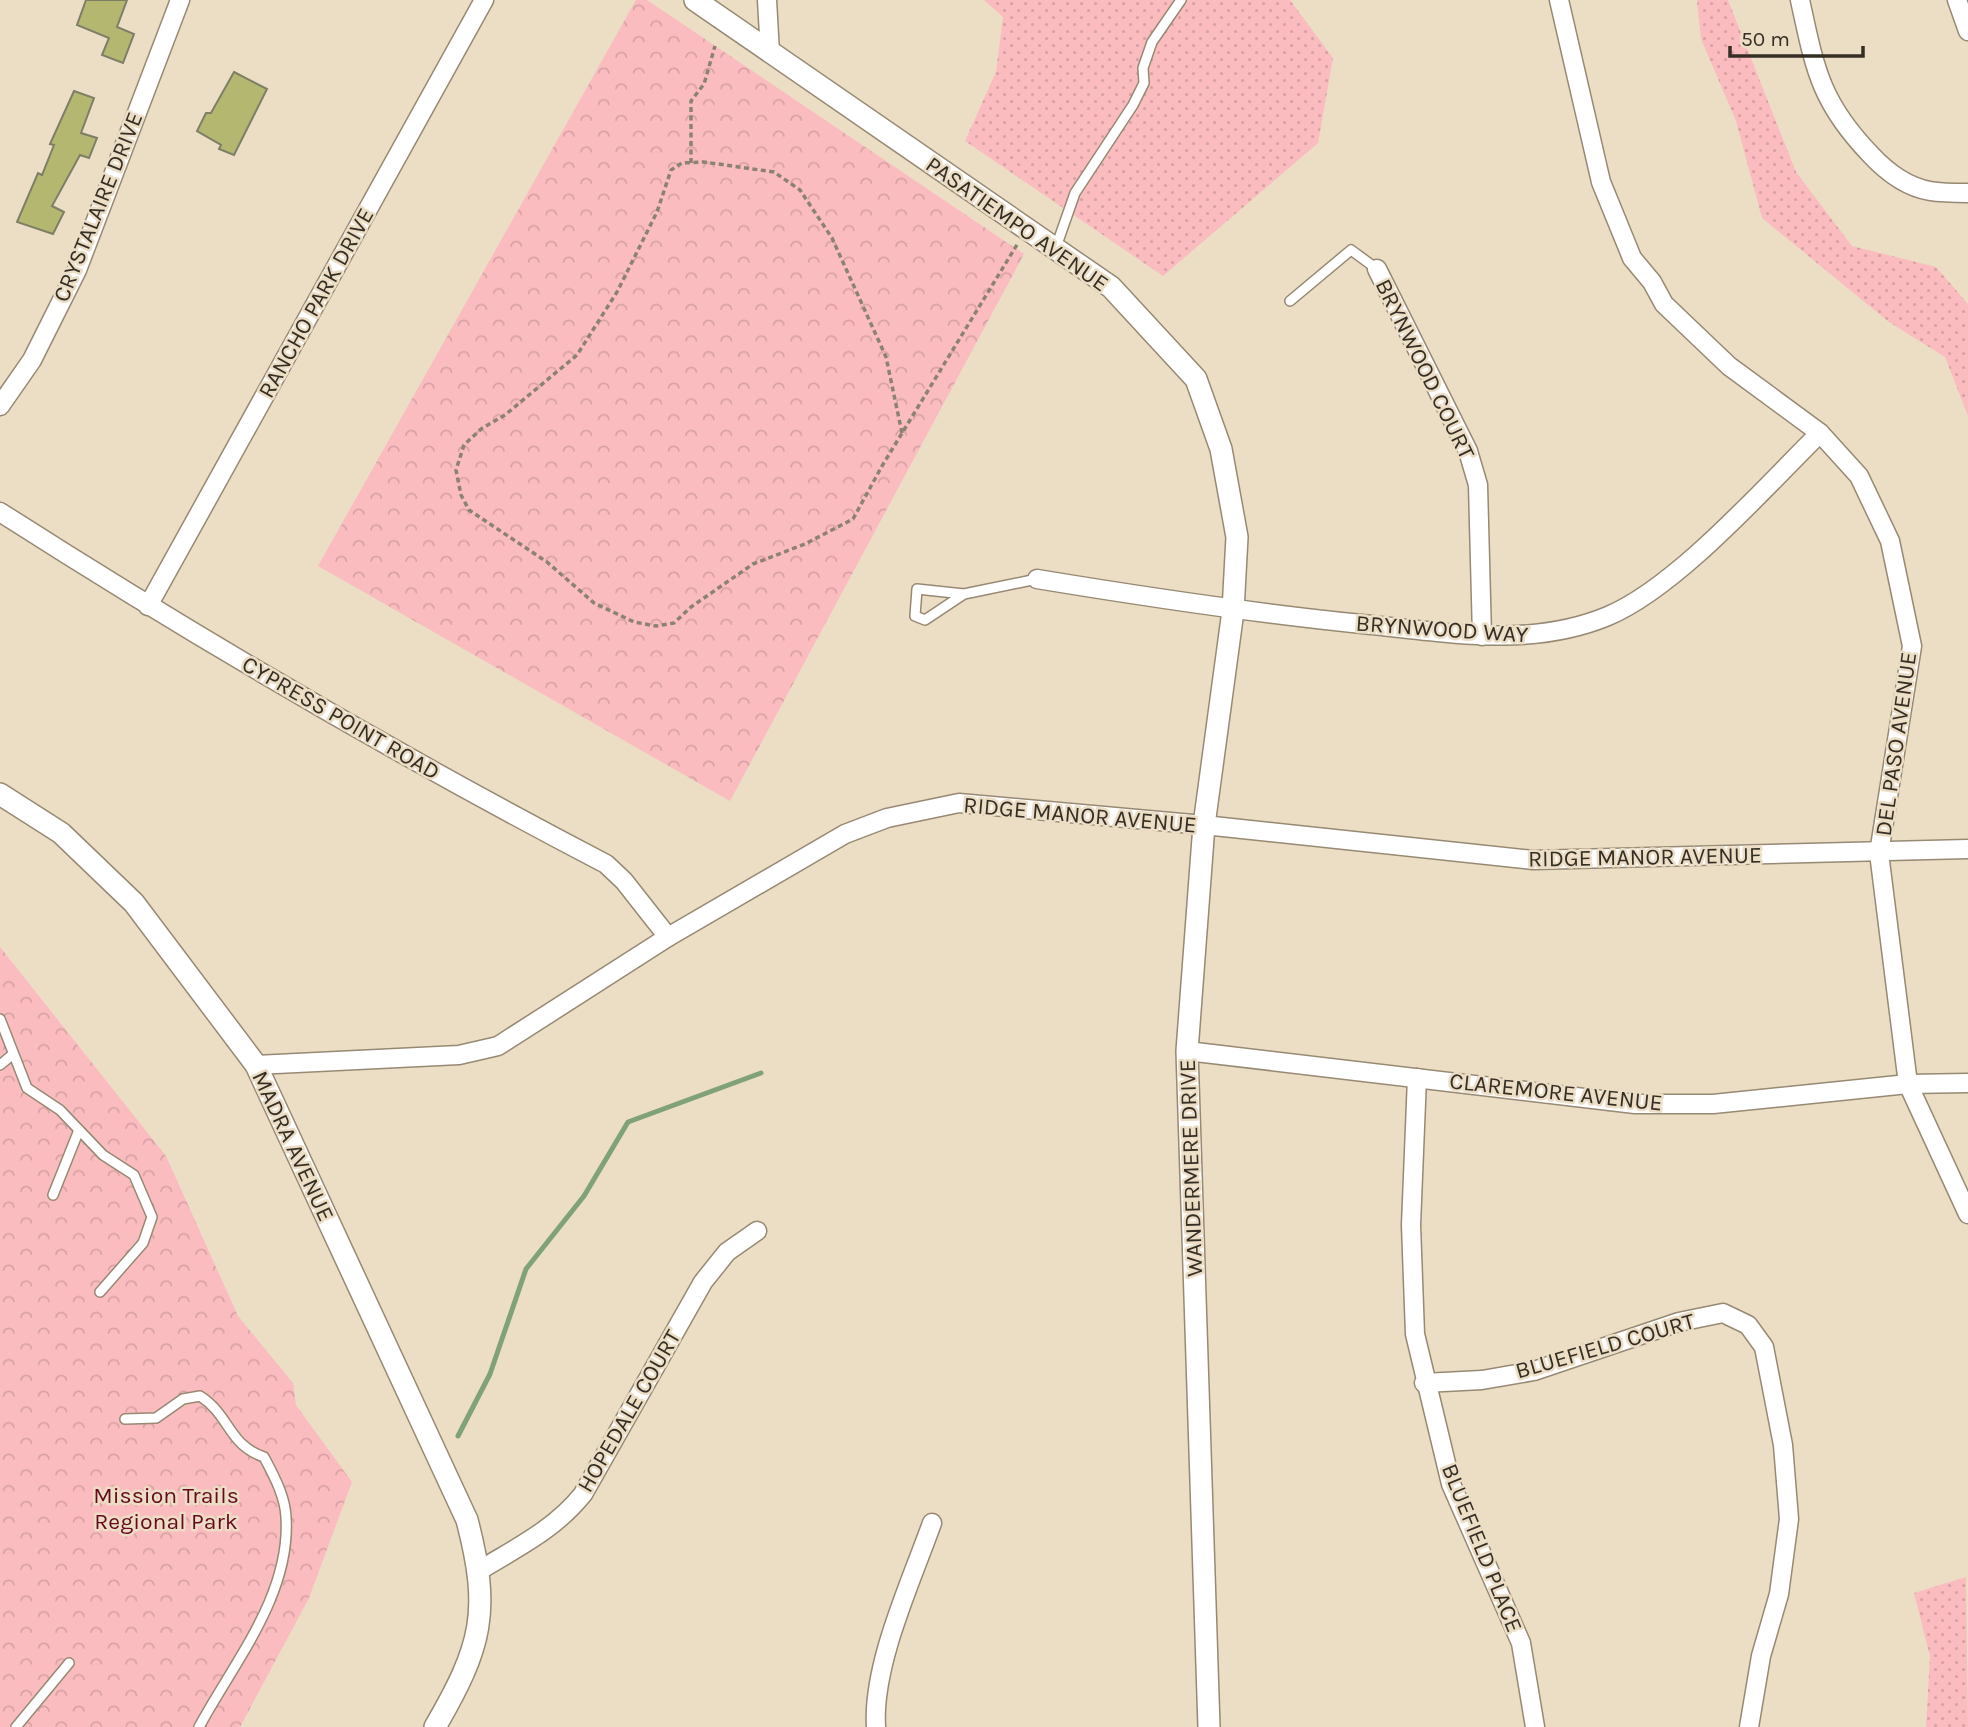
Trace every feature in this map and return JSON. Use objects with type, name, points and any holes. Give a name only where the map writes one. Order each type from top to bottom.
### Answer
[{"type":"street","name":"CRYSTALAIRE DRIVE","points":[[0,406],[32,360],[77,270],[180,0]]},
{"type":"street","name":"RANCHO PARK DRIVE","points":[[148,606],[484,0]]},
{"type":"street","name":"PASATIEMPO AVENUE","points":[[695,0],[1027,230],[1060,240],[1111,287],[1196,379],[1221,449],[1237,537],[1233,611]]},
{"type":"street","points":[[767,0],[769,53]]},
{"type":"street","name":"DEL PASO AVENUE","points":[[1559,0],[1601,182],[1632,258],[1652,282],[1664,304],[1729,366],[1820,433],[1859,475],[1890,541],[1912,646],[1880,853],[1908,1084],[1968,1214]]},
{"type":"street","points":[[1800,0],[1821,83],[1844,127],[1888,172],[1928,191],[1968,193]]},
{"type":"street","points":[[1957,0],[1968,31]]},
{"type":"street","name":"BRYNWOOD COURT","points":[[1377,269],[1468,451],[1478,485],[1482,636]]},
{"type":"street","name":"BRYNWOOD WAY","points":[[1037,579],[1233,611],[1482,636],[1542,635],[1609,616],[1686,563],[1820,433]]},
{"type":"street","name":"CYPRESS POINT ROAD","points":[[0,512],[148,606],[459,787],[606,864],[625,881],[668,937]]},
{"type":"street","name":"WANDERMERE DRIVE","points":[[1209,1727],[1187,1051],[1204,825],[1233,611]]},
{"type":"street","name":"MADRA AVENUE","points":[[0,794],[61,833],[134,903],[256,1065],[467,1520],[480,1570],[481,1623],[463,1678],[435,1727]]},
{"type":"street","name":"RIDGE MANOR AVENUE","points":[[256,1065],[459,1055],[498,1045],[668,937],[845,834],[887,818],[959,803],[1204,825],[1533,860],[1968,849]]},
{"type":"street","name":"CLAREMORE AVENUE","points":[[1187,1051],[1635,1104],[1713,1104],[1908,1084],[1968,1083]]},
{"type":"street","name":"BLUEFIELD PLACE","points":[[1417,1078],[1411,1225],[1415,1334],[1424,1383],[1451,1484],[1521,1643],[1535,1727]]},
{"type":"street","name":"HOPEDALE COURT","points":[[480,1570],[555,1525],[583,1494],[702,1282],[727,1252],[757,1231]]},
{"type":"street","name":"BLUEFIELD COURT","points":[[1424,1383],[1482,1380],[1534,1371],[1679,1322],[1723,1313],[1748,1325],[1764,1347],[1783,1445],[1789,1519],[1779,1594],[1761,1656],[1749,1727]]},
{"type":"street","points":[[876,1727],[878,1688],[886,1656],[932,1523]]},
{"type":"lane","points":[[1060,240],[1075,193],[1144,83],[1143,68],[1152,42],[1181,0]]},
{"type":"lane","points":[[1290,301],[1351,250],[1377,269]]},
{"type":"lane","points":[[964,594],[925,620],[915,616],[917,589],[964,594],[1037,579]]},
{"type":"lane","points":[[0,1019],[27,1088],[60,1110],[103,1155],[134,1175],[152,1217],[144,1243],[100,1293]]},
{"type":"lane","points":[[0,1065],[12,1055]]},
{"type":"lane","points":[[53,1195],[79,1130]]},
{"type":"lane","points":[[125,1419],[156,1418],[183,1399],[200,1396],[216,1406],[248,1452],[264,1457],[279,1486],[286,1515],[282,1567],[272,1598],[199,1727]]},
{"type":"lane","points":[[16,1727],[69,1663]]},
{"type":"path","points":[[691,163],[691,101],[704,84],[715,46]]},
{"type":"path","points":[[902,433],[887,357],[832,238],[800,190],[774,172],[682,163],[671,170],[656,212],[617,292],[577,355],[464,445],[456,470],[461,495],[469,510],[547,562],[594,603],[634,622],[656,626],[674,623],[691,607],[753,564],[805,544],[853,519],[902,433],[1027,230]]},
{"type":"green space","points":[[636,0],[647,0],[1024,254],[730,801],[318,566]]},
{"type":"green space","points":[[984,0],[1290,0],[1333,58],[1318,143],[1163,276],[965,141],[996,72],[1003,17]]},
{"type":"green space","points":[[1697,0],[1728,0],[1796,172],[1852,246],[1936,267],[1968,304],[1968,416],[1945,357],[1889,322],[1762,218],[1736,121],[1701,39]]},
{"type":"green space","name":"Mission Trails Regional Park","points":[[0,947],[166,1156],[238,1316],[293,1383],[296,1405],[352,1482],[309,1598],[240,1727],[0,1727]]},
{"type":"green space","points":[[1966,1577],[1968,1727],[1926,1727],[1930,1656],[1914,1593]]},
{"type":"building","points":[[86,0],[127,0],[117,27],[134,34],[123,63],[102,55],[109,38],[77,25]]},
{"type":"building","points":[[234,72],[267,89],[234,155],[219,149],[221,145],[197,131],[206,113],[211,113]]},
{"type":"building","points":[[74,91],[94,98],[81,133],[97,138],[89,158],[80,155],[52,206],[64,212],[53,234],[17,222],[38,173],[42,175],[54,145],[50,144]]},
{"type":"waterway","points":[[458,1436],[490,1374],[526,1269],[584,1196],[628,1122],[761,1073]]}]
